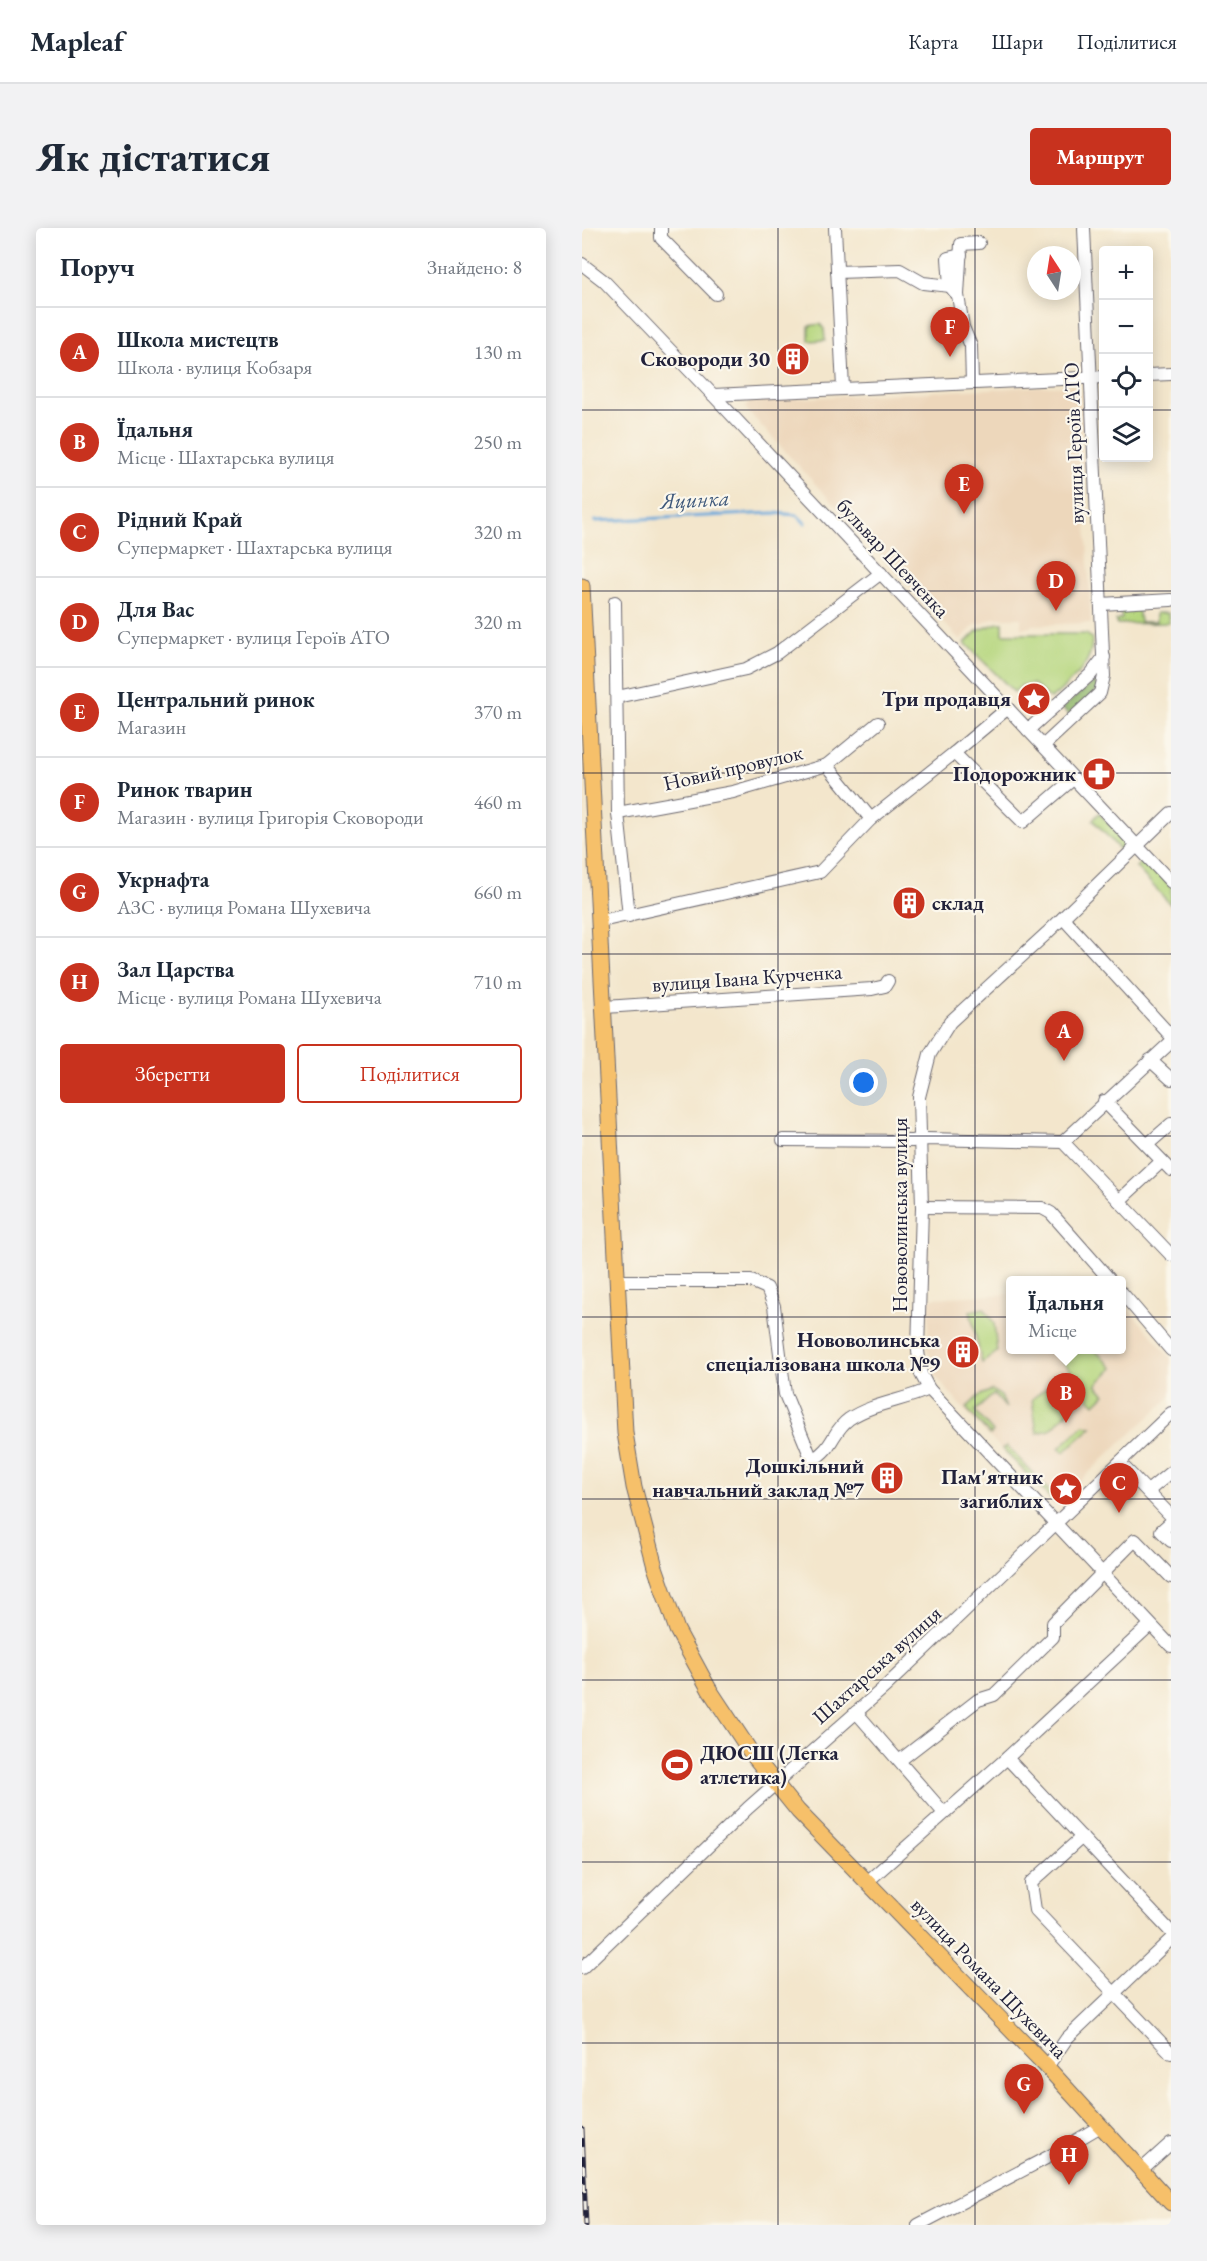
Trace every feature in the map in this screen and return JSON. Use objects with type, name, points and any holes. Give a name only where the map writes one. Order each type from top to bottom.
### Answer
[{"type":"main road","name":"вулиця Романа Шухевича","points":[[582,586],[601,921],[625,1433],[634,1487],[656,1567],[678,1630],[709,1689],[775,1784],[1047,2067],[1171,2204]]},
{"type":"street","points":[[661,228],[661,238],[716,294]]},
{"type":"street","points":[[835,228],[843,388]]},
{"type":"street","name":"вулиця Героїв АТО","points":[[1043,746],[1100,693],[1104,676],[1098,378],[1084,228]]},
{"type":"street","points":[[972,382],[971,346],[963,327],[954,291],[961,244],[979,243]]},
{"type":"street","name":"бульвар Шевченка","points":[[582,264],[604,281],[714,395],[881,573],[1004,711],[1028,730],[1171,882]]},
{"type":"street","points":[[837,272],[889,268],[900,270],[924,283],[954,291]]},
{"type":"street","points":[[1153,375],[1171,375]]},
{"type":"street","points":[[714,395],[1098,378]]},
{"type":"street","points":[[616,697],[746,669],[777,653],[881,573]]},
{"type":"street","points":[[1101,604],[1171,600]]},
{"type":"street","points":[[615,602],[618,813],[629,915]]},
{"type":"street","points":[[1028,730],[1091,674],[1104,657]]},
{"type":"street","points":[[601,921],[820,872],[871,819],[1004,711]]},
{"type":"street","name":"Новий провулок","points":[[618,813],[733,792],[827,765],[878,723]]},
{"type":"street","points":[[954,753],[1023,822],[1073,779]]},
{"type":"street","points":[[827,765],[871,819]]},
{"type":"street","name":"Нововолинська вулиця","points":[[1171,813],[1063,918],[950,1022],[930,1054],[919,1097],[922,1206],[918,1352],[921,1374],[929,1389],[1171,1646]]},
{"type":"street","points":[[1063,918],[1171,1036]]},
{"type":"street","name":"вулиця Івана Курченка","points":[[605,1007],[872,989],[885,986],[888,981]]},
{"type":"street","points":[[1063,1142],[1104,1101],[1171,1042]]},
{"type":"street","points":[[1150,1060],[1171,1079]]},
{"type":"street","points":[[1104,1101],[1167,1165],[1119,1201]]},
{"type":"street","points":[[1148,1144],[1171,1124]]},
{"type":"street","points":[[783,1140],[1063,1142],[1171,1255]]},
{"type":"street","points":[[922,1206],[1042,1208],[1051,1213],[1106,1276]]},
{"type":"street","points":[[619,1281],[751,1281],[767,1288],[774,1306],[785,1394],[812,1460],[826,1452],[848,1420],[870,1408],[929,1389]]},
{"type":"street","points":[[1126,1298],[1171,1350]]},
{"type":"street","name":"Шахтарська вулиця","points":[[582,1968],[775,1784],[856,1712],[1056,1525],[1171,1413]]},
{"type":"street","points":[[1120,1463],[1171,1516]]},
{"type":"street","points":[[1148,1491],[1171,1472]]},
{"type":"street","points":[[1171,1522],[1161,1531],[1171,1541]]},
{"type":"street","points":[[899,1761],[978,1700],[994,1695],[1053,1637],[1053,1623],[1135,1539],[1171,1577]]},
{"type":"street","points":[[867,1882],[1007,1758],[1150,1625]]},
{"type":"street","points":[[856,1712],[944,1813]]},
{"type":"street","points":[[1007,1758],[1171,1932]]},
{"type":"street","points":[[1082,1838],[1031,1883],[1035,1910],[1171,2053]]},
{"type":"street","points":[[1047,2067],[1067,2038],[1171,1939]]},
{"type":"street","points":[[918,2225],[1050,2156],[1099,2127]]},
{"type":"street","points":[[1140,2171],[1171,2143]]},
{"type":"shaded area","points":[[1072,385],[1080,394],[1091,623],[1031,625],[1031,627],[1021,628],[1021,618],[994,618],[980,625],[977,623],[960,640],[745,408],[749,401]]},
{"type":"shaded area","points":[[1006,1294],[1006,1354],[1126,1354],[1126,1306],[1171,1358],[1171,1396],[1054,1505],[937,1378],[927,1347],[930,1298]]},
{"type":"green space","points":[[820,324],[824,329],[825,340],[809,341],[809,326]]},
{"type":"green space","points":[[1138,608],[1140,622],[1156,622],[1156,613],[1168,613],[1169,623],[1117,624],[1116,620],[1122,619],[1120,609]]},
{"type":"green space","points":[[1003,623],[1003,634],[1086,634],[1092,638],[1089,657],[1079,672],[1051,699],[1033,684],[1022,685],[1014,692],[965,643],[977,631]]},
{"type":"green space","points":[[1095,681],[1099,688],[1071,717],[1062,708]]},
{"type":"green space","points":[[1099,813],[1127,843],[1120,850],[1093,820]]},
{"type":"green space","points":[[1146,858],[1171,886],[1171,905],[1136,867]]},
{"type":"green space","points":[[984,1308],[994,1323],[997,1352],[982,1363],[970,1311]]},
{"type":"green space","points":[[1070,1354],[1099,1354],[1113,1368],[1096,1385],[1105,1394],[1095,1404],[1069,1378],[1073,1373],[1062,1361]]},
{"type":"green space","points":[[1061,1378],[1076,1395],[1074,1397],[1078,1402],[1050,1430],[1037,1433],[1032,1399],[1046,1388],[1053,1396],[1047,1387]]},
{"type":"green space","points":[[992,1390],[1001,1396],[1006,1408],[994,1394],[975,1411],[993,1432],[990,1435],[966,1408],[979,1396]]},
{"type":"green space","points":[[1084,1425],[1092,1427],[1064,1452],[1059,1448]]},
{"type":"green space","points":[[1007,1446],[1055,1497],[1066,1487],[1066,1490],[1054,1502],[1003,1449]]},
{"type":"waterway","name":"Яцинка","points":[[595,521],[774,513],[797,515],[805,523]]},
{"type":"railway","points":[[582,2129],[586,2225]]},
{"type":"place","name":"Ринок тварин","points":[[950,357]]},
{"type":"place","name":"Сковороди 30","points":[[793,359]]},
{"type":"place","name":"Центральний ринок","points":[[964,514]]},
{"type":"place","name":"Для Вас","points":[[1056,611]]},
{"type":"place","name":"Три продавця","points":[[1034,699]]},
{"type":"place","name":"Подорожник","points":[[1099,774]]},
{"type":"place","name":"склад","points":[[909,903]]},
{"type":"place","name":"Школа мистецтв","points":[[1064,1061]]},
{"type":"place","name":"Нововолинська спеціалізована школа №9","points":[[963,1352]]},
{"type":"place","name":"Їдальня","points":[[1066,1423]]},
{"type":"place","name":"Дошкільний навчальний заклад №7","points":[[887,1478]]},
{"type":"place","name":"Пам'ятник загиблих","points":[[1066,1489]]},
{"type":"place","name":"Рідний Край","points":[[1119,1513]]},
{"type":"place","name":"ДЮСШ (Легка атлетика)","points":[[677,1765]]},
{"type":"place","name":"Укрнафта","points":[[1024,2114]]},
{"type":"place","name":"Зал Царства","points":[[1069,2185]]}]
